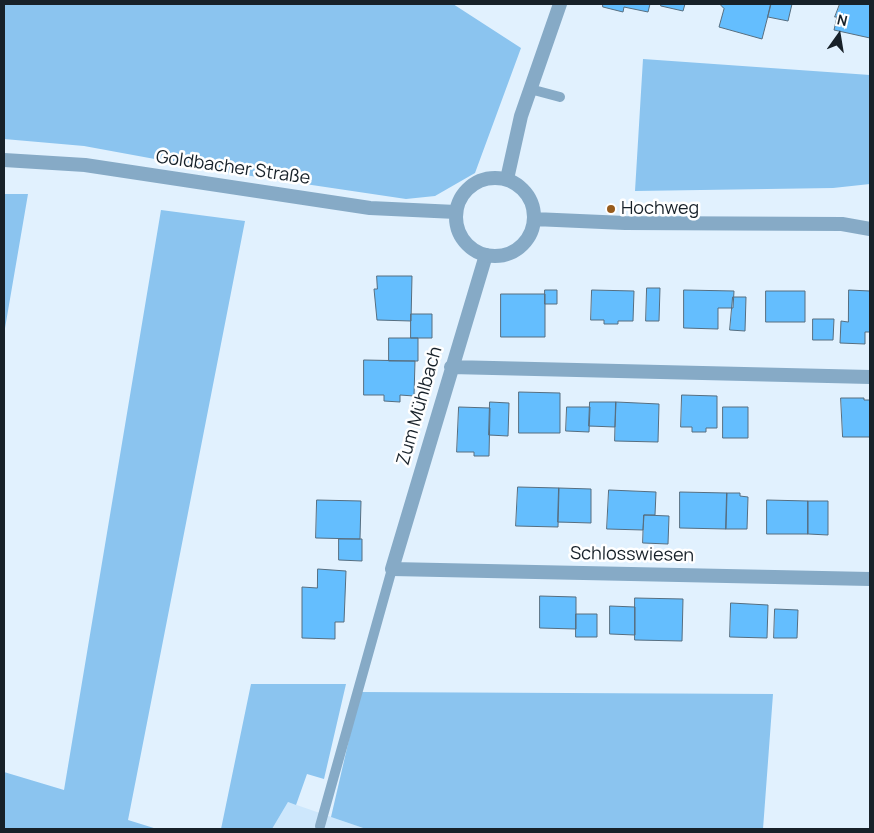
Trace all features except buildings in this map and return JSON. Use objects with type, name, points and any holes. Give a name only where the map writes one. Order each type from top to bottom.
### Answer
[{"type":"street","points":[[507,180],[520,116],[560,4]]},
{"type":"street","name":"Goldbacher Straße","points":[[4,160],[85,166],[370,208],[456,212]]},
{"type":"street","points":[[490,178],[507,180],[522,188],[532,202],[534,219],[532,230],[518,248],[508,254],[486,255],[478,252],[465,242],[457,228],[456,212],[459,201],[474,183],[490,178]]},
{"type":"street","points":[[842,224],[870,218]]},
{"type":"street","points":[[534,219],[644,224],[842,224],[870,229]]},
{"type":"street","name":"Zum Mühlbach","points":[[392,569],[486,255]]},
{"type":"street","points":[[451,367],[870,377]]},
{"type":"street","name":"Schlosswiesen","points":[[392,569],[870,579]]},
{"type":"lane","points":[[530,89],[560,97]]},
{"type":"lane","points":[[320,826],[392,569]]},
{"type":"shaded area","points":[[4,4],[453,4],[521,48],[475,173],[435,196],[406,199],[231,173],[84,146],[4,139]]},
{"type":"shaded area","points":[[643,59],[870,75],[870,184],[833,188],[635,191]]},
{"type":"shaded area","points":[[4,194],[28,194],[4,334]]},
{"type":"shaded area","points":[[161,210],[245,221],[128,820],[157,829],[4,829],[4,772],[64,790]]},
{"type":"shaded area","points":[[251,684],[346,684],[324,779],[307,774],[296,805],[288,802],[272,829],[221,829]]},
{"type":"shaded area","points":[[360,692],[773,694],[763,829],[366,829],[331,817]]},
{"type":"shaded area","points":[[288,802],[366,829],[272,829]]},
{"type":"place","name":"Hochweg","points":[[611,209]]}]
